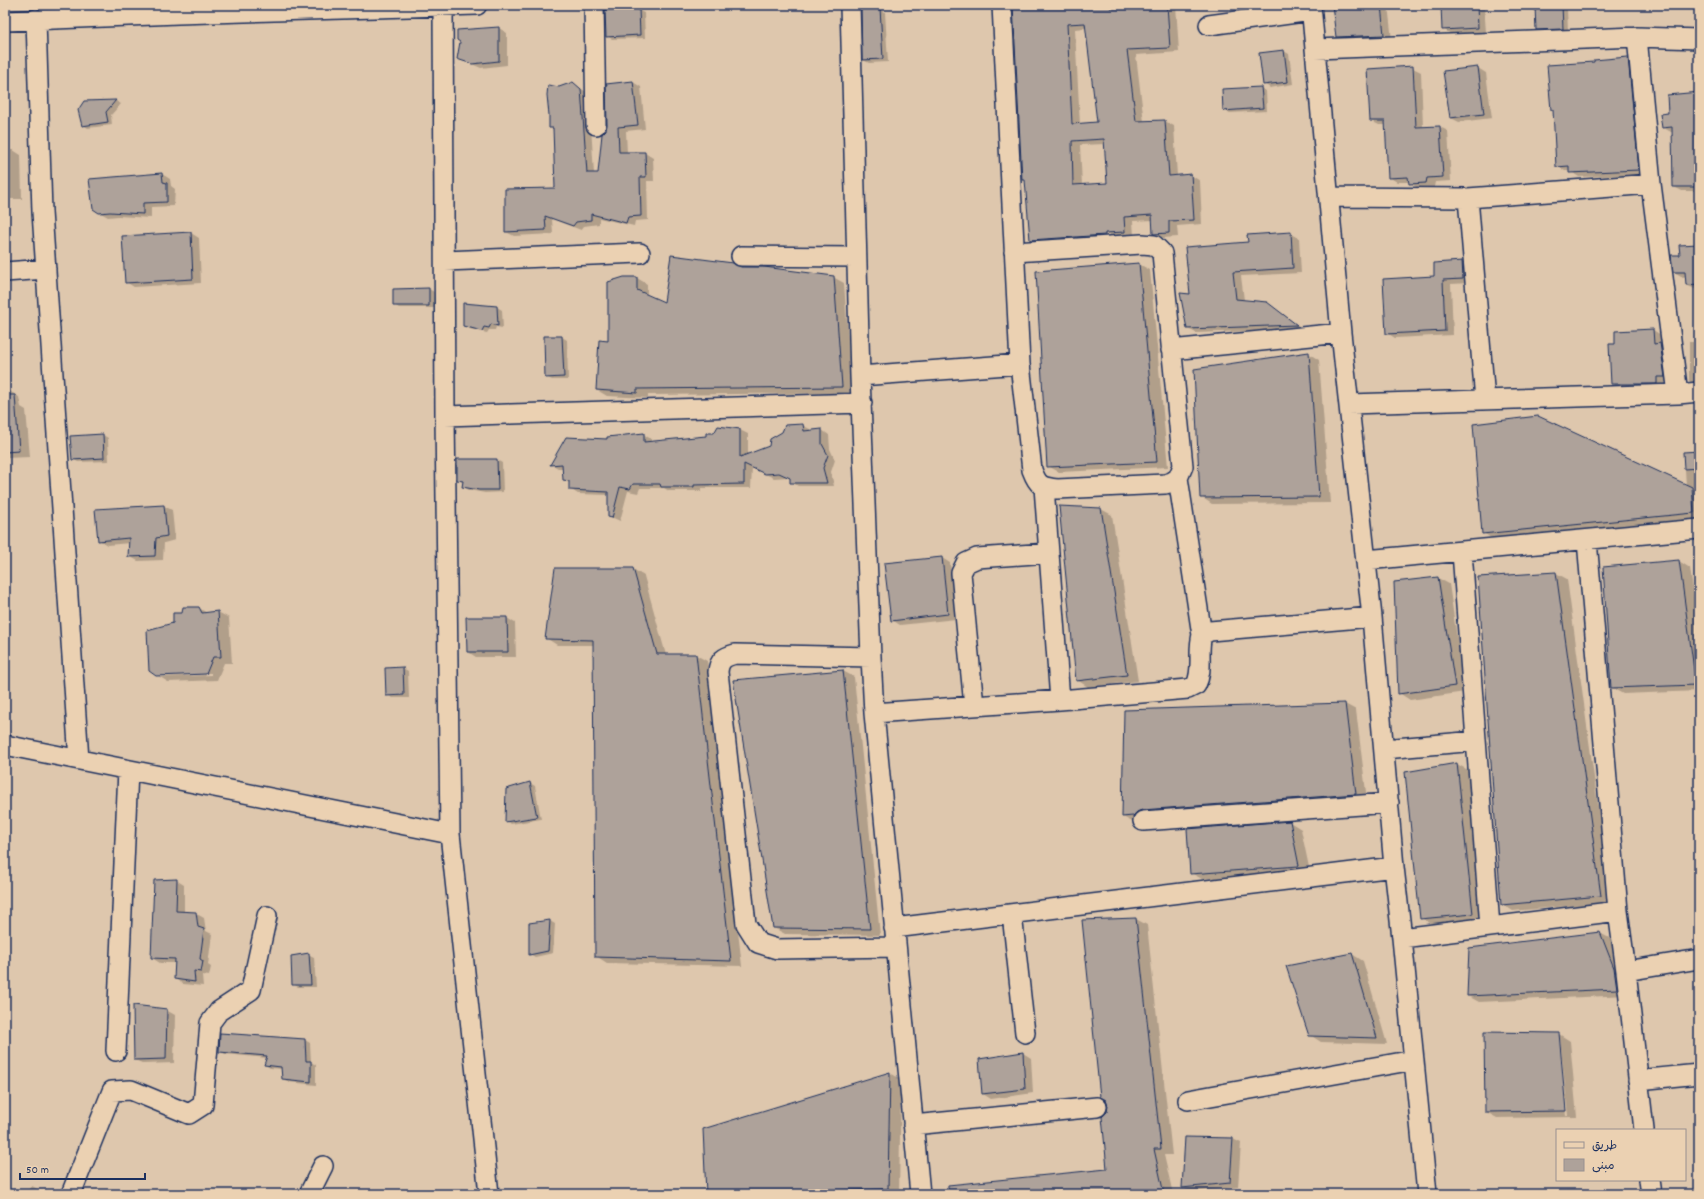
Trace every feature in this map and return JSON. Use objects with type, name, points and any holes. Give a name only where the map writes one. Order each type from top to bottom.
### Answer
[{"type":"street","points":[[5,21],[178,10],[443,7],[477,5]]},
{"type":"street","points":[[594,5],[596,125]]},
{"type":"street","points":[[850,5],[860,376],[874,712],[895,947],[920,1194]]},
{"type":"street","points":[[1002,5],[1020,364],[1032,470],[1036,481],[1044,488],[1057,489],[1165,484],[1178,478]]},
{"type":"street","points":[[443,7],[445,416],[450,834],[489,1194]]},
{"type":"street","points":[[1209,26],[1311,8],[1341,333],[1372,618],[1394,867],[1427,1194]]},
{"type":"street","points":[[36,19],[42,212],[78,760]]},
{"type":"street","points":[[1315,49],[1636,37],[1699,39]]},
{"type":"street","points":[[1636,37],[1651,184],[1678,394]]},
{"type":"street","points":[[1329,197],[1468,198],[1651,184]]},
{"type":"street","points":[[1468,198],[1485,400]]},
{"type":"street","points":[[874,712],[1060,700],[1188,689],[1196,685],[1200,677],[1200,642],[1202,635],[1178,478],[1183,466],[1170,350],[1162,253],[1154,245],[1142,244],[1014,252]]},
{"type":"street","points":[[445,261],[640,253]]},
{"type":"street","points":[[741,256],[856,257]]},
{"type":"street","points":[[5,272],[46,269]]},
{"type":"street","points":[[1170,350],[1341,333]]},
{"type":"street","points":[[860,376],[1020,364]]},
{"type":"street","points":[[1349,404],[1678,394],[1699,392]]},
{"type":"street","points":[[445,416],[862,403]]},
{"type":"street","points":[[1044,488],[1060,700]]},
{"type":"street","points":[[1366,560],[1699,530]]},
{"type":"street","points":[[1587,540],[1618,911],[1644,1129]]},
{"type":"street","points":[[1462,552],[1490,927]]},
{"type":"street","points":[[974,706],[961,573],[966,563],[977,558],[1049,553]]},
{"type":"street","points":[[1202,635],[1210,632],[1372,618]]},
{"type":"street","points":[[871,656],[735,654],[725,657],[718,664],[718,672],[746,924],[758,943],[777,949],[895,947]]},
{"type":"street","points":[[1384,750],[1476,741]]},
{"type":"street","points":[[5,744],[78,760],[450,834]]},
{"type":"street","points":[[116,1051],[128,770]]},
{"type":"street","points":[[1143,821],[1388,803]]},
{"type":"street","points":[[894,928],[1394,867]]},
{"type":"street","points":[[1402,938],[1618,911]]},
{"type":"street","points":[[1012,914],[1025,1033]]},
{"type":"street","points":[[71,1194],[112,1091],[131,1090],[188,1114],[204,1105],[210,1023],[219,1011],[251,990],[267,916]]},
{"type":"street","points":[[1626,971],[1699,959]]},
{"type":"street","points":[[1188,1100],[1414,1060]]},
{"type":"street","points":[[1638,1080],[1699,1074]]},
{"type":"street","points":[[913,1125],[1097,1108]]},
{"type":"street","points":[[309,1194],[323,1166]]},
{"type":"street","points":[[1649,1181],[1651,1194]]},
{"type":"building","points":[[1013,5],[1110,5],[1110,8],[1167,5],[1170,48],[1127,50],[1136,121],[1165,120],[1169,176],[1191,174],[1194,220],[1169,221],[1169,233],[1153,234],[1152,215],[1124,217],[1125,232],[1105,233],[1105,235],[1030,240],[1025,180],[1022,180]],"holes":[[[1085,23],[1097,122],[1072,124],[1067,24]],[[1104,139],[1107,183],[1073,185],[1072,141]]]},
{"type":"building","points":[[1332,5],[1381,5],[1384,35],[1336,37]]},
{"type":"building","points":[[1441,5],[1477,5],[1478,28],[1442,30]]},
{"type":"building","points":[[1562,5],[1563,29],[1536,30],[1535,6]]},
{"type":"building","points":[[880,8],[883,59],[862,60],[861,9]]},
{"type":"building","points":[[639,9],[640,35],[606,37],[605,10]]},
{"type":"building","points":[[499,27],[499,61],[472,64],[457,59],[460,42],[457,40],[457,30]]},
{"type":"building","points":[[1284,50],[1288,82],[1263,85],[1259,53]]},
{"type":"building","points":[[1628,57],[1639,170],[1569,173],[1569,166],[1556,167],[1553,110],[1551,110],[1547,65],[1594,62],[1594,60]]},
{"type":"building","points":[[1413,66],[1416,127],[1440,126],[1443,177],[1427,178],[1426,183],[1409,184],[1408,177],[1388,178],[1385,121],[1370,121],[1367,69]]},
{"type":"building","points":[[1478,67],[1484,114],[1450,118],[1443,71]]},
{"type":"building","points":[[633,81],[638,125],[618,127],[619,152],[645,152],[646,177],[640,177],[641,216],[628,217],[626,223],[591,214],[591,220],[576,222],[573,226],[545,216],[546,230],[505,232],[505,189],[555,188],[553,128],[549,128],[547,95],[548,85],[559,87],[573,82],[581,89],[587,173],[598,173],[602,134],[606,130],[607,125],[606,84]]},
{"type":"building","points":[[1261,87],[1263,108],[1223,111],[1222,89]]},
{"type":"building","points":[[1699,92],[1699,187],[1673,187],[1672,127],[1662,128],[1660,114],[1668,113],[1667,95]]},
{"type":"building","points":[[116,100],[106,112],[108,122],[82,126],[78,110],[84,101]]},
{"type":"building","points":[[162,173],[163,182],[167,183],[167,202],[143,203],[143,214],[110,212],[99,213],[93,209],[89,179]]},
{"type":"building","points":[[191,232],[193,279],[125,283],[122,236]]},
{"type":"building","points":[[1291,232],[1293,268],[1233,272],[1236,299],[1267,302],[1297,325],[1187,329],[1180,293],[1190,294],[1185,247],[1248,242],[1247,235]]},
{"type":"building","points":[[1699,244],[1699,284],[1686,285],[1685,272],[1673,272],[1671,255],[1680,255],[1679,245]]},
{"type":"building","points":[[671,255],[733,263],[741,267],[764,267],[834,276],[842,387],[637,389],[637,393],[596,390],[599,340],[608,341],[608,282],[624,277],[637,277],[637,290],[664,302]]},
{"type":"building","points":[[1462,261],[1463,279],[1443,280],[1445,331],[1386,334],[1383,279],[1434,276],[1434,263]]},
{"type":"building","points":[[1139,263],[1157,462],[1047,467],[1036,271]]},
{"type":"building","points":[[429,288],[429,306],[393,306],[393,289]]},
{"type":"building","points":[[463,303],[497,306],[498,326],[491,324],[489,328],[484,327],[482,331],[463,326]]},
{"type":"building","points":[[1653,329],[1654,344],[1660,343],[1665,377],[1657,377],[1657,384],[1611,384],[1609,344],[1615,344],[1615,331]]},
{"type":"building","points":[[544,336],[562,336],[564,377],[545,378]]},
{"type":"building","points":[[1309,352],[1319,497],[1200,498],[1194,369]]},
{"type":"building","points":[[5,395],[15,395],[19,451],[5,452]]},
{"type":"building","points":[[1538,416],[1692,487],[1694,513],[1482,534],[1473,424]]},
{"type":"building","points":[[803,424],[804,431],[822,429],[822,444],[828,455],[823,468],[827,483],[790,483],[790,478],[779,473],[765,474],[744,464],[744,484],[661,487],[660,484],[633,484],[630,489],[620,487],[612,518],[608,517],[608,492],[569,490],[569,481],[563,480],[562,464],[550,465],[566,437],[607,439],[607,437],[644,433],[644,442],[706,436],[706,433],[714,433],[718,426],[740,429],[740,457],[769,446],[770,439],[782,432],[785,425]]},
{"type":"building","points":[[103,434],[104,458],[72,460],[70,436]]},
{"type":"building","points":[[1699,451],[1699,468],[1684,469],[1683,452]]},
{"type":"building","points":[[457,459],[497,459],[498,490],[479,490],[462,487],[463,481],[457,480]]},
{"type":"building","points":[[164,505],[167,536],[156,538],[155,556],[128,557],[129,538],[98,541],[95,509]]},
{"type":"building","points":[[1059,506],[1101,508],[1127,675],[1076,681]]},
{"type":"building","points":[[942,557],[948,614],[891,621],[884,563]]},
{"type":"building","points":[[1679,560],[1696,685],[1611,688],[1603,567]]},
{"type":"building","points":[[555,568],[633,568],[657,654],[696,654],[731,961],[595,957],[593,640],[545,639]]},
{"type":"building","points":[[1556,572],[1601,896],[1501,905],[1478,577]]},
{"type":"building","points":[[1438,577],[1455,686],[1398,694],[1394,582]]},
{"type":"building","points":[[183,607],[199,607],[202,613],[218,611],[221,657],[213,657],[206,674],[156,676],[149,671],[147,630],[173,623],[173,613],[182,613]]},
{"type":"building","points":[[466,617],[507,617],[508,652],[467,652]]},
{"type":"building","points":[[403,667],[404,695],[386,696],[385,668]]},
{"type":"building","points":[[843,670],[870,929],[773,928],[733,680]]},
{"type":"building","points":[[1345,703],[1356,794],[1142,810],[1133,816],[1122,817],[1124,710]]},
{"type":"building","points":[[1457,763],[1473,914],[1420,919],[1405,772]]},
{"type":"building","points":[[530,782],[537,817],[505,822],[506,789]]},
{"type":"building","points":[[1290,821],[1299,866],[1190,874],[1187,829]]},
{"type":"building","points":[[177,879],[176,911],[196,912],[198,927],[204,929],[200,959],[203,961],[201,972],[194,971],[195,982],[174,979],[175,959],[151,958],[154,880]]},
{"type":"building","points":[[1136,918],[1161,1149],[1154,1149],[1164,1194],[948,1194],[948,1185],[1107,1169],[1102,1117],[1107,1112],[1108,1106],[1106,1100],[1100,1097],[1082,920]]},
{"type":"building","points":[[550,920],[548,951],[529,955],[529,923]]},
{"type":"building","points":[[1600,932],[1614,968],[1617,989],[1467,996],[1469,948]]},
{"type":"building","points":[[309,953],[311,985],[292,985],[291,956]]},
{"type":"building","points":[[1352,953],[1377,1038],[1309,1036],[1286,966]]},
{"type":"building","points":[[133,1005],[167,1009],[166,1059],[134,1060]]},
{"type":"building","points":[[1484,1032],[1559,1033],[1566,1111],[1485,1112]]},
{"type":"building","points":[[220,1033],[305,1039],[306,1061],[311,1061],[311,1082],[282,1079],[281,1067],[264,1065],[267,1056],[219,1052]]},
{"type":"building","points":[[1023,1052],[1025,1089],[982,1094],[979,1059]]},
{"type":"building","points":[[890,1072],[888,1189],[706,1194],[703,1129]]},
{"type":"building","points":[[1185,1137],[1233,1138],[1230,1183],[1182,1188]]}]
